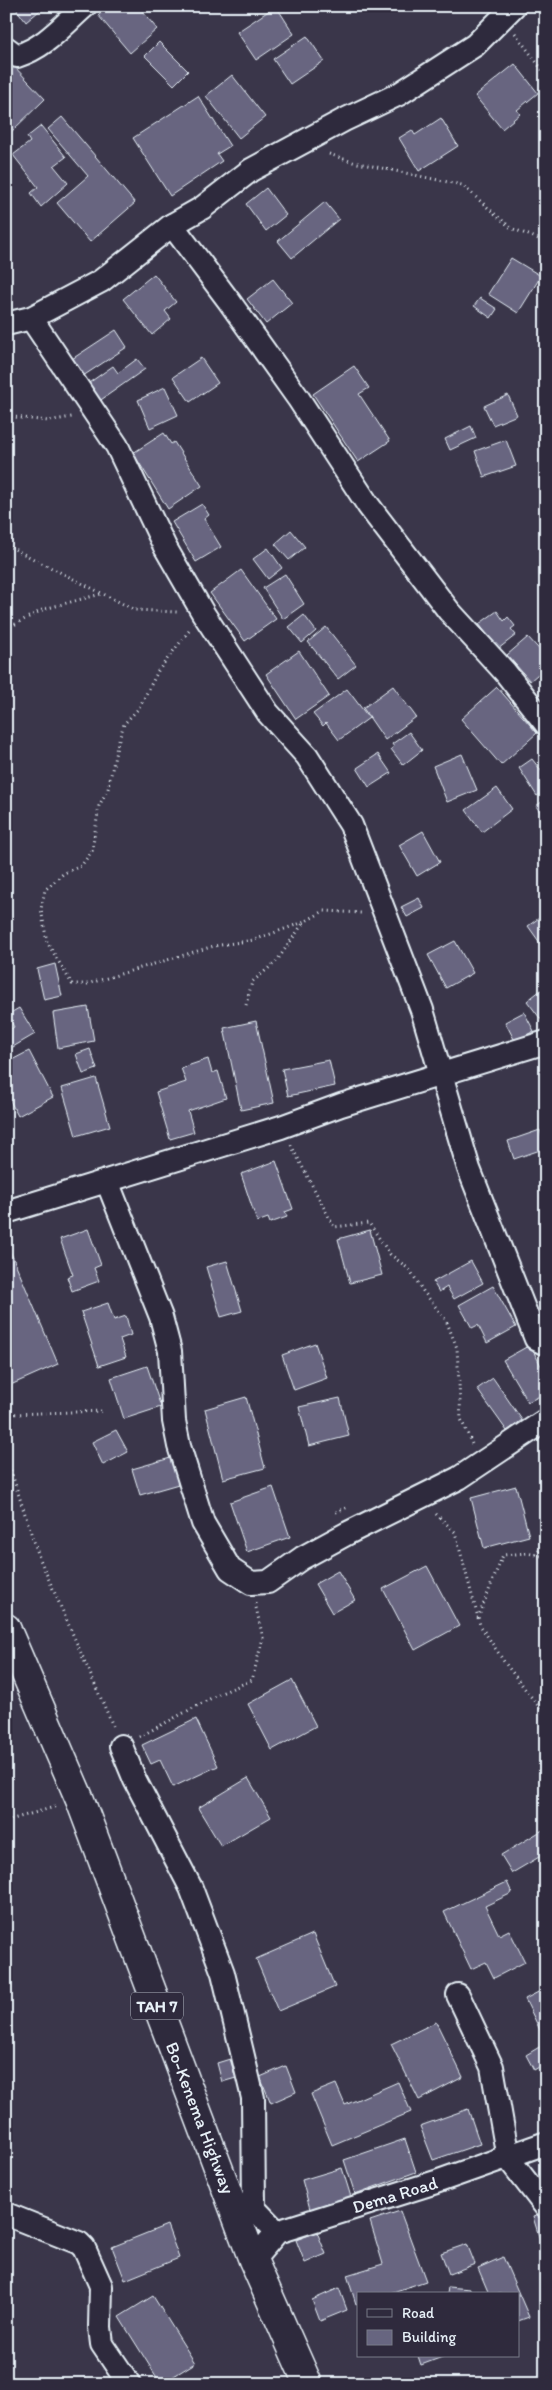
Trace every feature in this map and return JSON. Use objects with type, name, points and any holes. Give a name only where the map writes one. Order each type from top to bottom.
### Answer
[{"type":"highway","name":"Bo-Kenema Highway","points":[[6,1628],[80,1800],[253,2260],[308,2384]]},
{"type":"street","points":[[6,48],[17,56],[30,52],[49,40],[85,6]]},
{"type":"street","points":[[6,324],[31,318],[102,281],[172,225],[202,208],[251,170],[399,94],[475,45],[508,11]]},
{"type":"street","points":[[172,225],[298,398],[368,505],[448,611],[505,672],[546,724]]},
{"type":"street","points":[[31,318],[118,446],[165,547],[203,613],[268,712],[306,756],[351,825],[422,1010],[469,1169],[536,1339],[546,1344]]},
{"type":"street","points":[[6,1212],[281,1127],[341,1105],[546,1042]]},
{"type":"street","points":[[107,1181],[161,1317],[170,1351],[174,1421],[179,1446],[202,1523],[230,1570],[250,1583],[268,1582],[309,1554],[459,1478],[546,1420]]},
{"type":"street","points":[[121,1746],[135,1780],[191,1888],[223,1973],[253,2098],[254,2208],[277,2232],[253,2260]]},
{"type":"street","points":[[458,1995],[492,2067],[508,2158],[546,2207]]},
{"type":"street","name":"Dema Road","points":[[277,2232],[546,2144]]},
{"type":"street","points":[[6,2214],[79,2242],[84,2248],[101,2286],[100,2327],[102,2344],[129,2384]]},
{"type":"path","points":[[508,11],[546,75]]},
{"type":"path","points":[[299,144],[353,162],[462,185],[511,228],[546,242]]},
{"type":"path","points":[[6,416],[48,422],[94,412]]},
{"type":"path","points":[[6,545],[136,610],[203,613]]},
{"type":"path","points":[[6,629],[44,609],[101,594]]},
{"type":"path","points":[[203,613],[158,671],[140,708],[124,724],[116,746],[108,789],[99,806],[92,850],[80,866],[64,873],[45,890],[41,909],[47,942],[72,984],[87,984],[214,946],[254,940],[304,922],[324,911],[384,914]]},
{"type":"path","points":[[246,1005],[252,982],[276,962],[304,922]]},
{"type":"path","points":[[281,1127],[334,1227],[369,1224],[390,1254],[410,1270],[423,1291],[446,1320],[456,1348],[461,1419],[481,1463]]},
{"type":"path","points":[[6,1411],[11,1414],[105,1411]]},
{"type":"path","points":[[6,1456],[39,1557],[121,1746],[219,1694],[252,1680],[263,1638],[250,1583]]},
{"type":"path","points":[[419,1498],[455,1532],[480,1625],[505,1663],[546,1716]]},
{"type":"path","points":[[535,1555],[546,1542]]},
{"type":"path","points":[[478,1618],[503,1555],[546,1557]]},
{"type":"path","points":[[6,1821],[80,1800]]},
{"type":"building","points":[[14,6],[45,6],[26,22]]},
{"type":"building","points":[[108,6],[138,6],[157,29],[130,53],[98,15]]},
{"type":"building","points":[[276,6],[294,34],[256,60],[237,32]]},
{"type":"building","points":[[307,36],[324,61],[290,84],[273,59]]},
{"type":"building","points":[[159,42],[188,71],[174,85],[145,56]]},
{"type":"building","points":[[11,63],[45,99],[10,133],[6,130],[6,68]]},
{"type":"building","points":[[515,64],[538,93],[517,110],[520,114],[502,129],[475,96]]},
{"type":"building","points":[[232,75],[265,117],[239,138],[206,96]]},
{"type":"building","points":[[198,96],[230,146],[217,154],[222,161],[170,196],[133,138]]},
{"type":"building","points":[[62,117],[135,203],[90,242],[57,203],[88,176],[48,129]]},
{"type":"building","points":[[441,118],[458,146],[419,171],[399,138],[412,130],[415,135]]},
{"type":"building","points":[[41,126],[66,157],[54,166],[68,183],[41,207],[31,193],[38,187],[13,155],[30,142],[27,137]]},
{"type":"building","points":[[266,188],[286,215],[266,231],[246,204]]},
{"type":"building","points":[[325,202],[339,219],[292,258],[278,241]]},
{"type":"building","points":[[511,258],[541,276],[518,313],[488,294]]},
{"type":"building","points":[[154,274],[176,302],[165,311],[171,319],[152,335],[123,299]]},
{"type":"building","points":[[273,279],[292,303],[266,324],[247,299]]},
{"type":"building","points":[[480,298],[497,309],[491,318],[474,306]]},
{"type":"building","points":[[116,330],[127,347],[83,376],[72,359]]},
{"type":"building","points":[[201,358],[218,383],[190,402],[173,377]]},
{"type":"building","points":[[137,359],[145,369],[98,402],[86,385],[113,366],[118,373]]},
{"type":"building","points":[[354,366],[369,388],[359,394],[390,441],[358,462],[313,394]]},
{"type":"building","points":[[165,387],[178,415],[150,428],[138,400]]},
{"type":"building","points":[[508,395],[517,415],[493,425],[484,406]]},
{"type":"building","points":[[471,426],[476,438],[450,450],[445,439]]},
{"type":"building","points":[[164,433],[171,444],[174,442],[202,486],[168,509],[133,453]]},
{"type":"building","points":[[506,440],[516,466],[484,477],[475,451]]},
{"type":"building","points":[[202,504],[209,515],[204,519],[221,547],[196,562],[172,522]]},
{"type":"building","points":[[291,530],[305,547],[289,560],[275,544]]},
{"type":"building","points":[[268,548],[282,568],[268,579],[253,559]]},
{"type":"building","points":[[241,570],[276,619],[245,641],[210,593]]},
{"type":"building","points":[[285,574],[304,604],[283,619],[263,588]]},
{"type":"building","points":[[497,611],[504,621],[508,617],[515,626],[511,629],[516,635],[498,649],[479,624]]},
{"type":"building","points":[[304,615],[316,631],[302,643],[289,627]]},
{"type":"building","points":[[326,627],[356,665],[338,679],[308,642]]},
{"type":"building","points":[[528,637],[546,657],[546,667],[530,681],[507,655]]},
{"type":"building","points":[[299,651],[329,696],[296,719],[266,674]]},
{"type":"building","points":[[393,686],[416,717],[385,740],[363,708]]},
{"type":"building","points":[[497,687],[537,733],[501,765],[461,719]]},
{"type":"building","points":[[347,689],[369,718],[339,740],[326,723],[323,726],[313,714]]},
{"type":"building","points":[[409,732],[422,750],[403,765],[391,749],[394,747],[392,744]]},
{"type":"building","points":[[378,754],[391,773],[369,787],[357,768]]},
{"type":"building","points":[[462,754],[477,790],[447,802],[433,766]]},
{"type":"building","points":[[532,759],[546,777],[546,790],[537,796],[519,768]]},
{"type":"building","points":[[497,788],[512,809],[482,832],[466,810]]},
{"type":"building","points":[[546,799],[546,821],[536,806]]},
{"type":"building","points":[[423,831],[440,862],[417,876],[399,845]]},
{"type":"building","points":[[419,898],[424,908],[407,917],[401,907]]},
{"type":"building","points":[[546,913],[546,945],[543,947],[528,926]]},
{"type":"building","points":[[455,941],[473,973],[446,988],[428,955]]},
{"type":"building","points":[[55,964],[62,996],[44,1000],[37,969]]},
{"type":"building","points":[[546,986],[546,1026],[527,1001]]},
{"type":"building","points":[[88,1007],[94,1041],[58,1048],[53,1013]]},
{"type":"building","points":[[19,1008],[35,1034],[6,1051],[6,1032],[14,1027],[7,1015]]},
{"type":"building","points":[[524,1012],[534,1031],[515,1041],[505,1022]]},
{"type":"building","points":[[256,1021],[274,1103],[241,1110],[224,1028]]},
{"type":"building","points":[[90,1049],[97,1069],[83,1074],[76,1054]]},
{"type":"building","points":[[29,1051],[53,1097],[18,1116],[6,1093],[6,1063]]},
{"type":"building","points":[[208,1059],[212,1073],[218,1071],[226,1098],[188,1111],[194,1132],[170,1139],[156,1092],[186,1082],[181,1068]]},
{"type":"building","points":[[329,1060],[335,1086],[288,1096],[282,1069]]},
{"type":"building","points":[[546,1066],[546,1097],[540,1068]]},
{"type":"building","points":[[96,1078],[110,1126],[76,1136],[62,1088]]},
{"type":"building","points":[[540,1130],[546,1148],[514,1159],[508,1141]]},
{"type":"building","points":[[276,1161],[293,1209],[285,1212],[287,1217],[270,1223],[268,1218],[257,1222],[241,1174]]},
{"type":"building","points":[[88,1229],[101,1265],[94,1268],[99,1281],[72,1291],[67,1277],[73,1275],[60,1239]]},
{"type":"building","points":[[370,1230],[382,1275],[350,1283],[338,1239]]},
{"type":"building","points":[[8,1246],[58,1364],[6,1387],[6,1247]]},
{"type":"building","points":[[227,1261],[242,1311],[221,1317],[206,1267]]},
{"type":"building","points":[[471,1261],[483,1283],[454,1299],[447,1287],[439,1292],[433,1282]]},
{"type":"building","points":[[493,1286],[516,1327],[487,1343],[478,1325],[472,1328],[459,1305]]},
{"type":"building","points":[[108,1303],[114,1320],[126,1316],[131,1335],[120,1339],[126,1357],[99,1366],[81,1312]]},
{"type":"building","points":[[315,1343],[327,1378],[294,1390],[282,1355]]},
{"type":"building","points":[[530,1345],[545,1373],[542,1374],[546,1381],[546,1393],[528,1402],[503,1360]]},
{"type":"building","points":[[147,1366],[161,1407],[124,1419],[111,1378]]},
{"type":"building","points":[[493,1378],[522,1420],[507,1431],[477,1389]]},
{"type":"building","points":[[246,1397],[265,1468],[223,1479],[205,1409]]},
{"type":"building","points":[[340,1398],[349,1436],[309,1446],[299,1407]]},
{"type":"building","points":[[116,1430],[128,1452],[103,1465],[92,1442]]},
{"type":"building","points":[[174,1457],[182,1483],[140,1495],[132,1469]]},
{"type":"building","points":[[516,1486],[529,1536],[484,1548],[471,1498]]},
{"type":"building","points":[[273,1487],[290,1537],[247,1552],[230,1502]]},
{"type":"building","points":[[427,1566],[459,1626],[415,1650],[383,1589]]},
{"type":"building","points":[[338,1571],[355,1600],[332,1613],[315,1584]]},
{"type":"building","points":[[292,1680],[316,1726],[272,1750],[248,1704]]},
{"type":"building","points":[[196,1719],[218,1766],[173,1787],[160,1760],[151,1764],[142,1745]]},
{"type":"building","points":[[248,1778],[271,1817],[221,1846],[198,1808]]},
{"type":"building","points":[[546,1828],[546,1853],[512,1873],[501,1855]]},
{"type":"building","points":[[507,1882],[512,1893],[485,1906],[499,1935],[509,1930],[525,1962],[494,1978],[486,1962],[471,1969],[444,1912]]},
{"type":"building","points":[[313,1934],[335,1987],[278,2011],[256,1959]]},
{"type":"building","points":[[546,1988],[546,2029],[541,2032],[525,1999]]},
{"type":"building","points":[[436,2022],[463,2077],[419,2100],[391,2044]]},
{"type":"building","points":[[546,2043],[546,2075],[541,2066],[534,2070],[526,2055]]},
{"type":"building","points":[[230,2059],[236,2078],[222,2082],[217,2063]]},
{"type":"building","points":[[286,2066],[296,2092],[271,2103],[260,2077]]},
{"type":"building","points":[[398,2082],[411,2112],[332,2145],[311,2094],[336,2084],[345,2105]]},
{"type":"building","points":[[468,2109],[480,2144],[433,2160],[420,2126]]},
{"type":"building","points":[[405,2139],[416,2172],[355,2194],[344,2160]]},
{"type":"building","points":[[342,2168],[351,2197],[310,2209],[302,2180]]},
{"type":"building","points":[[400,2211],[426,2281],[393,2292],[357,2292],[356,2304],[347,2275],[383,2264],[370,2221]]},
{"type":"building","points":[[546,2213],[546,2256],[545,2256],[533,2217]]},
{"type":"building","points":[[167,2225],[179,2258],[125,2280],[112,2247]]},
{"type":"building","points":[[317,2232],[326,2254],[305,2263],[296,2240]]},
{"type":"building","points":[[467,2244],[475,2264],[449,2274],[441,2253]]},
{"type":"building","points":[[503,2257],[518,2292],[488,2292],[478,2268]]},
{"type":"building","points":[[448,2287],[470,2289],[470,2292],[447,2292]]},
{"type":"building","points":[[339,2288],[347,2310],[320,2321],[312,2300]]},
{"type":"building","points":[[153,2296],[195,2363],[161,2384],[119,2317]]},
{"type":"building","points":[[520,2296],[529,2317],[520,2320]]},
{"type":"building","points":[[419,2358],[440,2358],[421,2365]]}]
